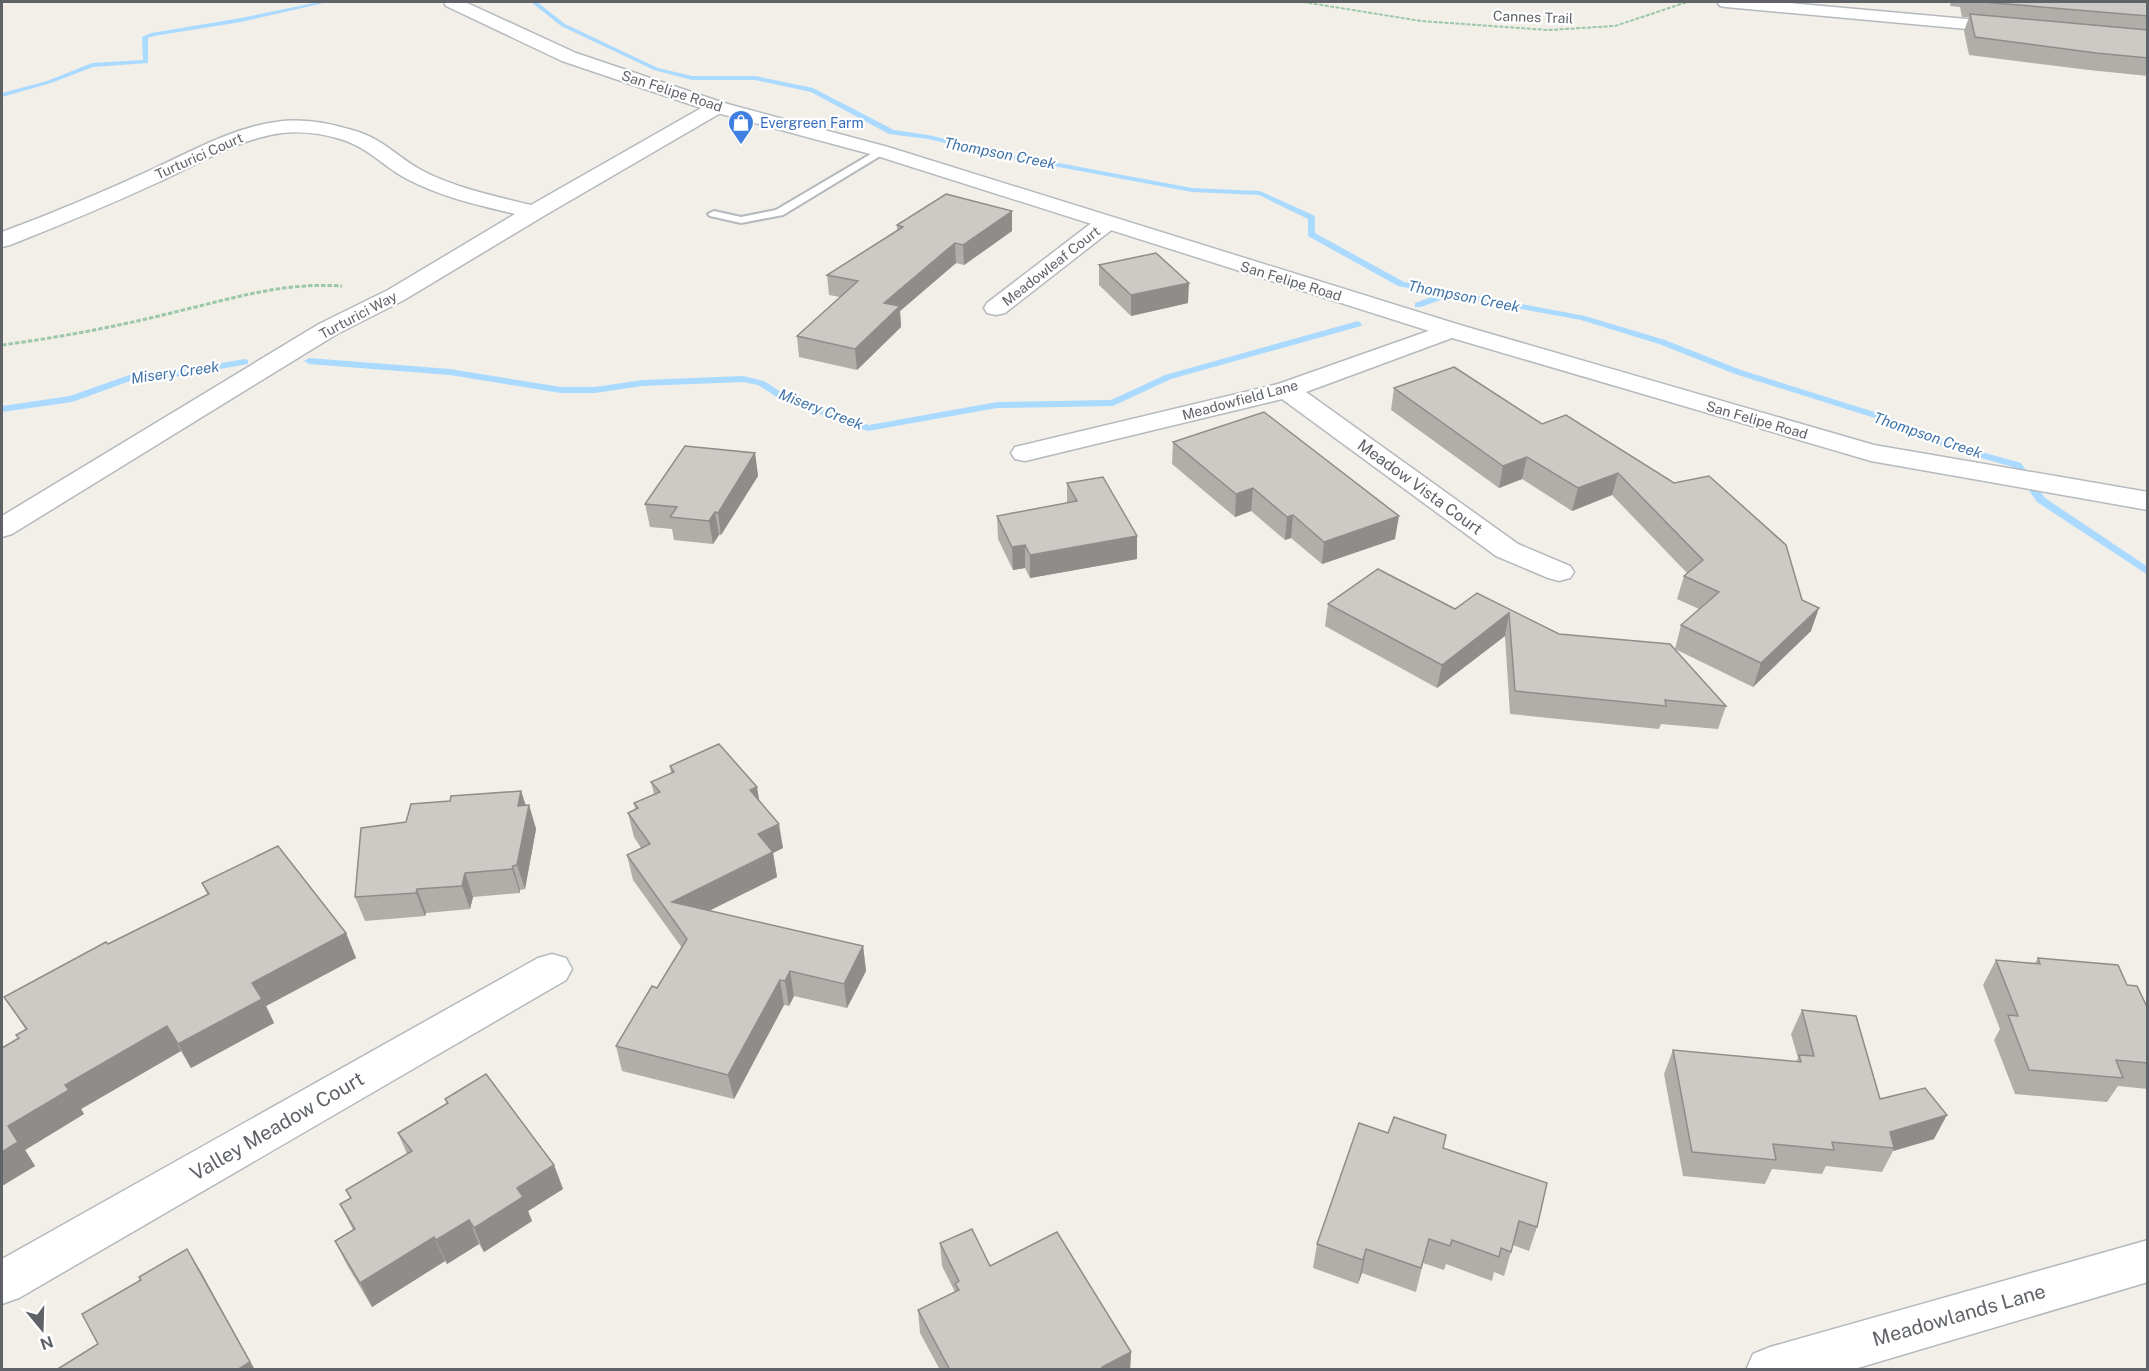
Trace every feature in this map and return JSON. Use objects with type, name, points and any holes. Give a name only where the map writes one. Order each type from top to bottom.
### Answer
[{"type":"street","name":"San Felipe Road","points":[[452,2],[569,57],[717,107],[881,151],[1451,330],[1871,453],[2148,501]]},
{"type":"street","points":[[1726,2],[2033,30]]},
{"type":"street","name":"Turturici Way","points":[[2,528],[328,329],[396,295],[534,212],[717,107]]},
{"type":"street","name":"Turturici Court","points":[[2,240],[76,212],[230,141],[283,127],[305,128],[356,138],[376,146],[414,175],[446,188],[534,212]]},
{"type":"street","name":"Meadowleaf Court","points":[[996,309],[1106,223]]},
{"type":"street","name":"Meadowfield Lane","points":[[1025,453],[1287,390],[1451,330]]},
{"type":"street","name":"Meadow Vista Court","points":[[1287,390],[1508,550],[1559,572]]},
{"type":"street","name":"Valley Meadow Court","points":[[2,1283],[552,969]]},
{"type":"street","name":"Meadowlands Lane","points":[[1770,1370],[2148,1261]]},
{"type":"lane","points":[[714,214],[741,220],[778,213],[881,151]]},
{"type":"path","name":"Cannes Trail","points":[[1304,2],[1421,21],[1548,30],[1615,26],[1687,2]]},
{"type":"path","points":[[2,345],[74,335],[122,325],[281,285],[334,285],[372,289],[396,295]]},
{"type":"building","points":[[1983,2],[2148,2],[2148,16]]},
{"type":"building","points":[[1970,14],[2148,30],[2148,58],[1975,37]]},
{"type":"building","points":[[946,194],[1012,211],[963,245],[955,243],[884,303],[900,306],[855,349],[797,336],[858,281],[827,275],[903,227],[897,225]]},
{"type":"building","points":[[1156,253],[1189,283],[1131,295],[1099,265]]},
{"type":"building","points":[[1454,367],[1542,424],[1566,415],[1674,483],[1709,476],[1786,545],[1802,600],[1819,608],[1761,663],[1681,625],[1719,592],[1684,576],[1703,560],[1618,473],[1578,488],[1527,457],[1503,466],[1394,388]]},
{"type":"building","points":[[1264,412],[1399,516],[1324,542],[1293,515],[1287,517],[1253,488],[1236,494],[1173,442]]},
{"type":"building","points":[[685,446],[755,453],[718,513],[715,512],[709,521],[670,517],[677,507],[645,504]]},
{"type":"building","points":[[1103,477],[1137,536],[1030,555],[1025,545],[1012,547],[997,516],[1077,501],[1067,483]]},
{"type":"building","points":[[1378,569],[1455,609],[1477,593],[1559,634],[1670,644],[1726,706],[1665,700],[1666,706],[1515,691],[1509,613],[1442,665],[1328,604]]},
{"type":"building","points":[[719,744],[757,787],[750,790],[779,824],[758,834],[773,852],[672,902],[863,946],[844,984],[790,971],[785,981],[780,980],[728,1075],[616,1046],[652,986],[657,988],[687,939],[627,855],[650,844],[628,813],[638,808],[634,803],[660,792],[651,782],[674,772],[670,766]]},
{"type":"building","points":[[521,791],[518,806],[529,805],[517,865],[512,869],[465,873],[462,886],[417,889],[416,893],[355,897],[361,828],[406,822],[411,804],[450,801],[451,796]]},
{"type":"building","points":[[278,846],[346,933],[252,983],[262,999],[178,1044],[167,1026],[65,1085],[69,1090],[8,1126],[18,1142],[2,1152],[2,1048],[19,1038],[16,1035],[27,1029],[4,997],[106,942],[108,944],[209,894],[202,883]]},
{"type":"building","points":[[2038,958],[2118,965],[2127,985],[2137,986],[2148,1009],[2148,1063],[2116,1060],[2123,1078],[2029,1070],[2008,1015],[2018,1016],[1996,960],[2040,964]]},
{"type":"building","points":[[1802,1010],[1856,1016],[1880,1099],[1925,1088],[1947,1115],[1890,1132],[1894,1148],[1832,1142],[1834,1150],[1773,1144],[1776,1160],[1692,1152],[1673,1050],[1801,1062],[1799,1055],[1814,1056]]},
{"type":"building","points":[[486,1074],[554,1165],[517,1188],[523,1197],[474,1228],[469,1220],[436,1240],[434,1237],[360,1283],[335,1241],[355,1229],[340,1204],[351,1198],[346,1190],[412,1151],[398,1133],[448,1103],[445,1099]]},
{"type":"building","points":[[1394,1117],[1446,1135],[1443,1148],[1547,1183],[1537,1227],[1519,1221],[1511,1252],[1501,1248],[1499,1257],[1452,1240],[1450,1246],[1429,1239],[1421,1268],[1366,1249],[1363,1260],[1317,1244],[1359,1123],[1388,1133]]},
{"type":"building","points":[[972,1229],[990,1266],[1057,1232],[1131,1352],[1102,1367],[1104,1370],[950,1370],[918,1310],[959,1290],[955,1284],[959,1281],[940,1243]]},
{"type":"building","points":[[187,1249],[250,1362],[237,1370],[56,1370],[98,1344],[82,1314],[141,1280],[139,1277]]},
{"type":"waterway","name":"Thompson Creek","points":[[2,95],[49,82],[92,65],[146,62],[145,37],[153,34],[241,20],[325,2]]},
{"type":"waterway","name":"Thompson Creek","points":[[534,2],[563,25],[656,69],[692,78],[755,78],[813,90],[892,132],[928,137],[1010,156],[1192,190],[1260,193],[1312,218],[1311,234],[1401,284],[1582,318],[1662,342],[1738,372],[1881,417],[1953,447],[2017,465],[2041,500],[2148,572]]},
{"type":"waterway","name":"Misery Creek","points":[[1418,305],[1448,294]]},
{"type":"waterway","name":"Misery Creek","points":[[309,361],[450,372],[561,390],[595,390],[642,383],[743,379],[761,383],[784,398],[868,428],[997,405],[1113,403],[1168,377],[1358,324]]},
{"type":"waterway","name":"Misery Creek","points":[[2,409],[72,399],[132,377],[181,373],[245,362]]},
{"type":"place","name":"Evergreen Farm","points":[[741,146]]}]
